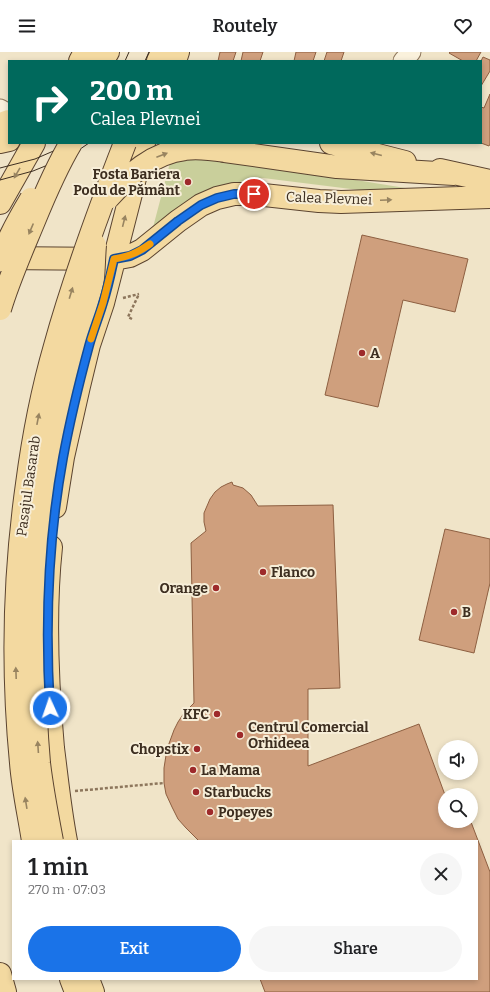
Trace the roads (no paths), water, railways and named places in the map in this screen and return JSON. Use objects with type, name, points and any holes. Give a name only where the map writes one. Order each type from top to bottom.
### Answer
[{"type":"main road","points":[[0,203],[33,144]]},
{"type":"main road","points":[[0,309],[21,253],[58,167],[70,144]]},
{"type":"main road","name":"Pasajul Basarab","points":[[33,840],[21,764],[15,665],[16,611],[21,540],[31,459],[54,347],[72,288],[125,144]]},
{"type":"main road","points":[[66,840],[58,792],[48,683],[48,596],[53,524],[58,486],[70,426],[89,345],[103,303],[144,144]]},
{"type":"main road","points":[[335,144],[454,174],[490,181]]},
{"type":"main road","points":[[52,840],[44,801],[39,764],[35,690],[36,595],[39,550],[50,461],[58,418],[69,368],[93,279],[99,211],[131,175],[154,158],[186,149],[220,147],[337,167],[454,174]]},
{"type":"main road","points":[[0,259],[19,218],[34,195],[58,167]]},
{"type":"main road","name":"Calea Plevnei","points":[[337,167],[490,196]]},
{"type":"main road","name":"Calea Plevnei","points":[[0,259],[114,259],[130,256],[142,250],[178,221],[201,205],[217,198],[234,194],[254,194],[341,202],[490,196]]},
{"type":"main road","points":[[0,974],[5,992]]},
{"type":"main road","points":[[71,980],[76,992]]},
{"type":"main road","points":[[88,980],[92,992]]},
{"type":"main road","points":[[103,980],[108,992]]},
{"type":"street","points":[[404,60],[412,52]]},
{"type":"tram line","points":[[125,60],[129,52]]},
{"type":"tram line","points":[[145,60],[149,52]]},
{"type":"tram line","points":[[0,168],[35,159],[68,144]]},
{"type":"tram line","points":[[0,180],[33,171],[70,156],[88,144]]},
{"type":"place","name":"Fosta Bariera Podu de Pământ","points":[[188,182]]},
{"type":"place","name":"A","points":[[362,353]]},
{"type":"place","name":"Flanco","points":[[263,572]]},
{"type":"place","name":"Orange","points":[[216,588]]},
{"type":"place","name":"B","points":[[454,612]]},
{"type":"place","name":"KFC","points":[[217,714]]},
{"type":"place","name":"Centrul Comercial Orhideea","points":[[240,735]]},
{"type":"place","name":"Chopstix","points":[[197,749]]},
{"type":"place","name":"La Mama","points":[[193,770]]},
{"type":"place","name":"Starbucks","points":[[196,792]]},
{"type":"place","name":"Popeyes","points":[[210,812]]}]
